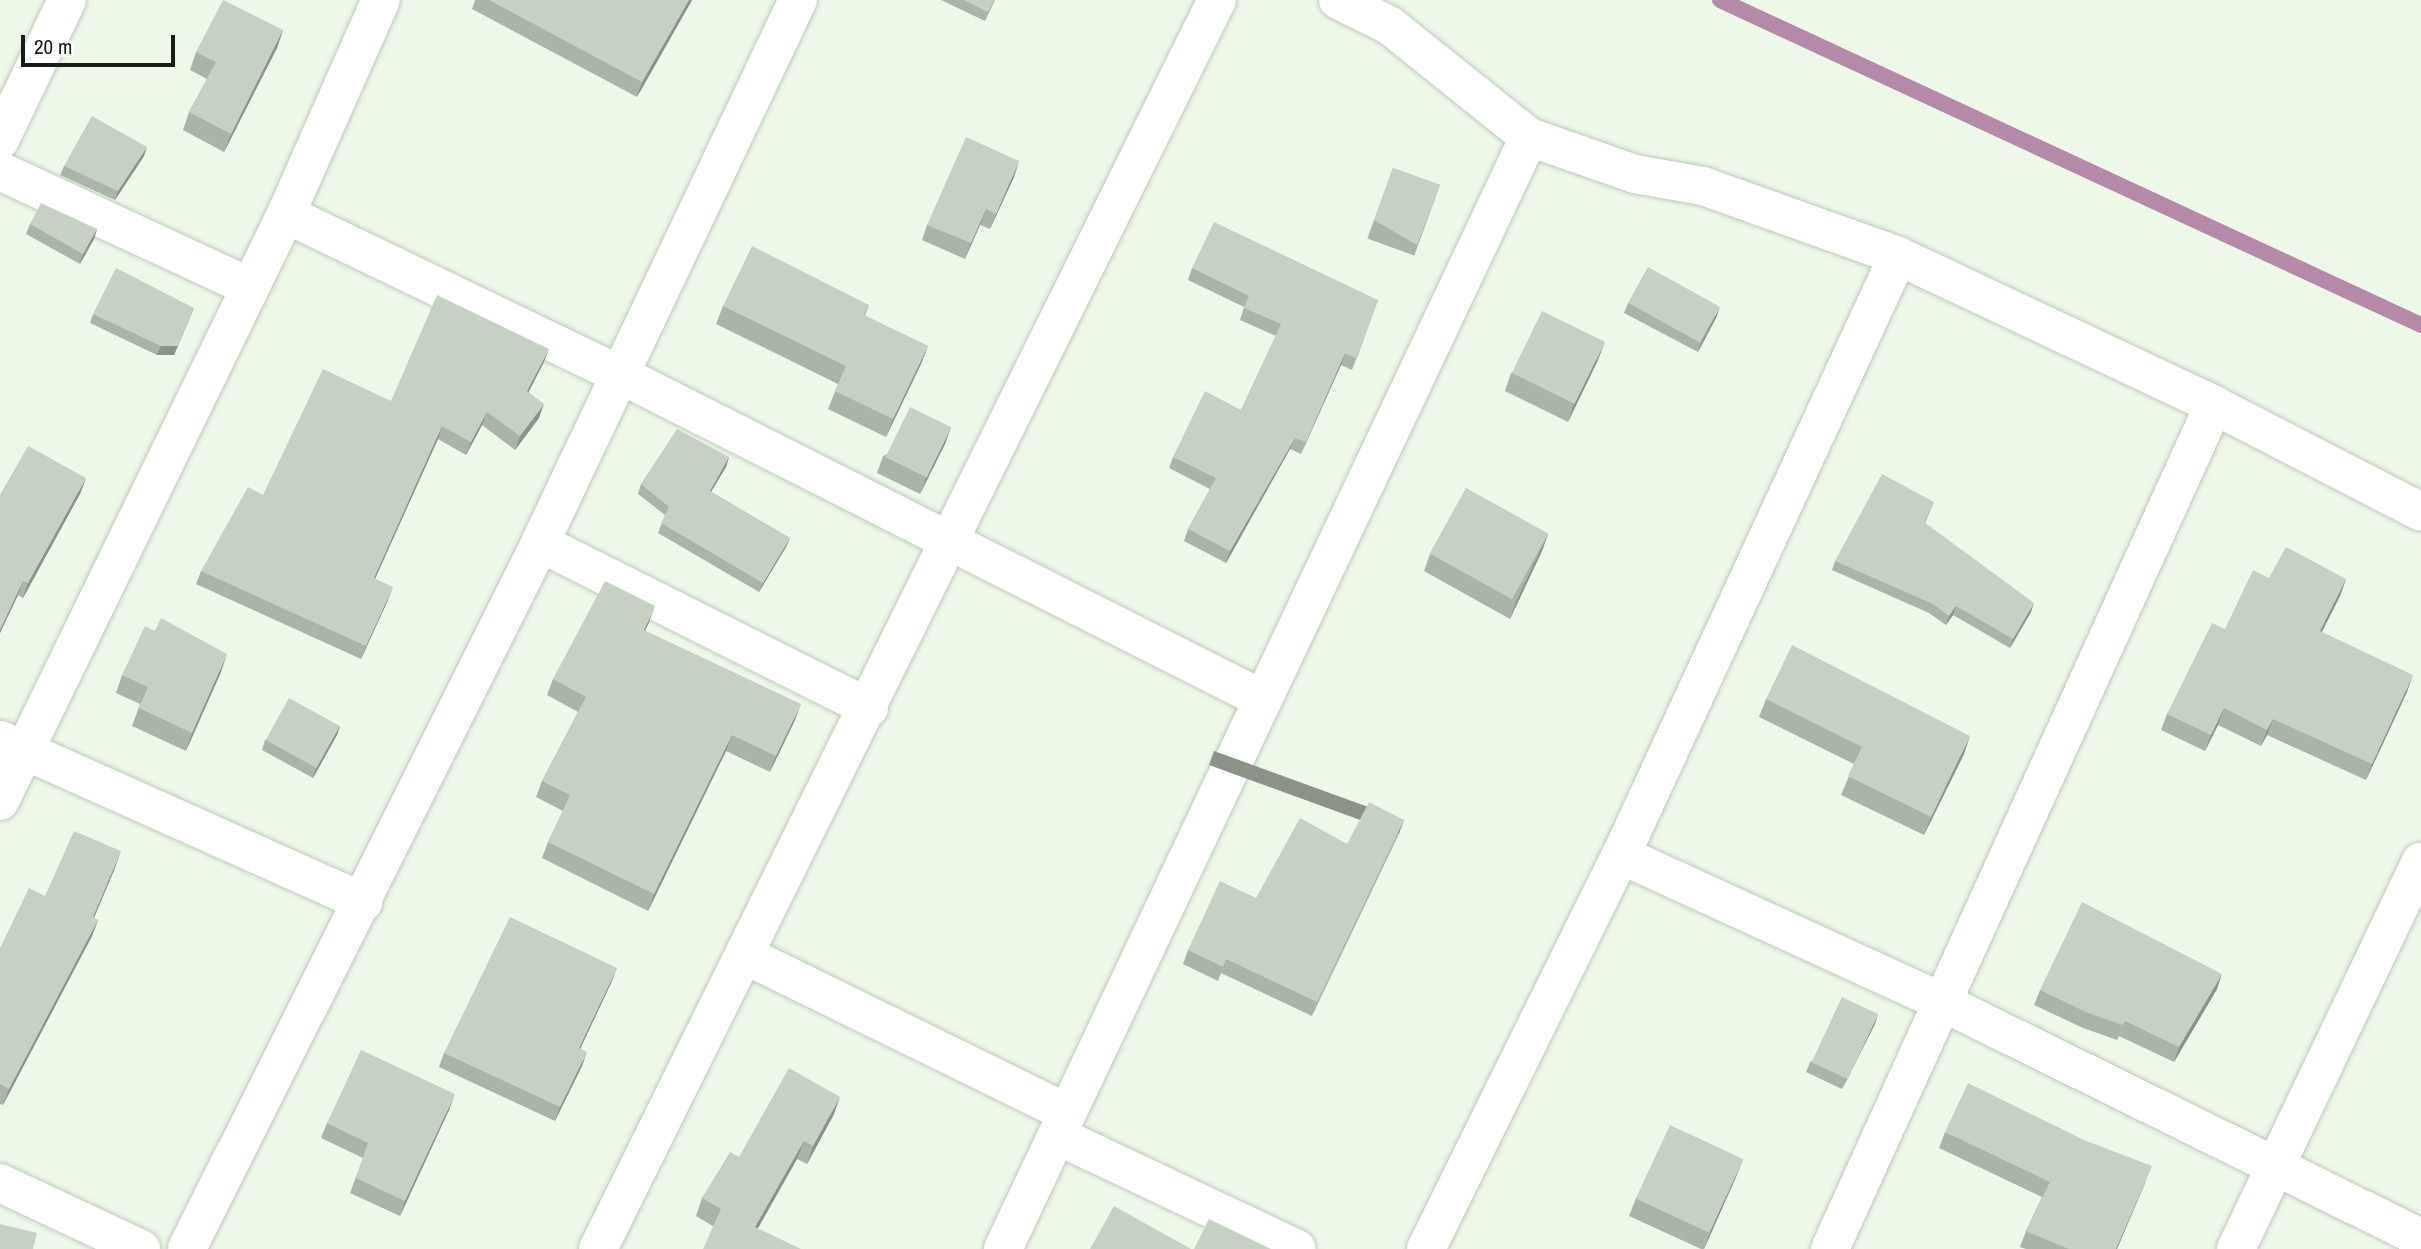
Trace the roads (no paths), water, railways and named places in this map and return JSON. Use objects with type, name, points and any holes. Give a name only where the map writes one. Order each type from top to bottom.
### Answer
[{"type":"street","points":[[0,140],[67,0]]},
{"type":"street","points":[[0,801],[12,745],[250,287],[286,214],[381,0]]},
{"type":"street","points":[[187,1249],[363,902],[540,543],[798,0]]},
{"type":"street","points":[[598,1249],[747,956],[1217,0]]},
{"type":"street","points":[[1338,0],[1389,24],[1529,137],[1635,174],[1703,186],[1898,256],[2214,405],[2421,512]]},
{"type":"street","points":[[1003,1249],[1529,137]]},
{"type":"street","points":[[0,171],[250,287]]},
{"type":"street","points":[[286,214],[619,373],[1262,699]]},
{"type":"street","points":[[1426,1249],[1621,855],[1898,256]]},
{"type":"street","points":[[1830,1249],[1946,1004],[2214,405]]},
{"type":"street","points":[[540,543],[869,708]]},
{"type":"street","points":[[12,745],[363,902]]},
{"type":"street","points":[[1621,855],[1946,1004],[2421,1238]]},
{"type":"street","points":[[2236,1249],[2421,862]]},
{"type":"street","points":[[747,956],[1297,1249]]},
{"type":"street","points":[[0,1183],[141,1249]]},
{"type":"waterway","points":[[1720,0],[2421,325]]}]
